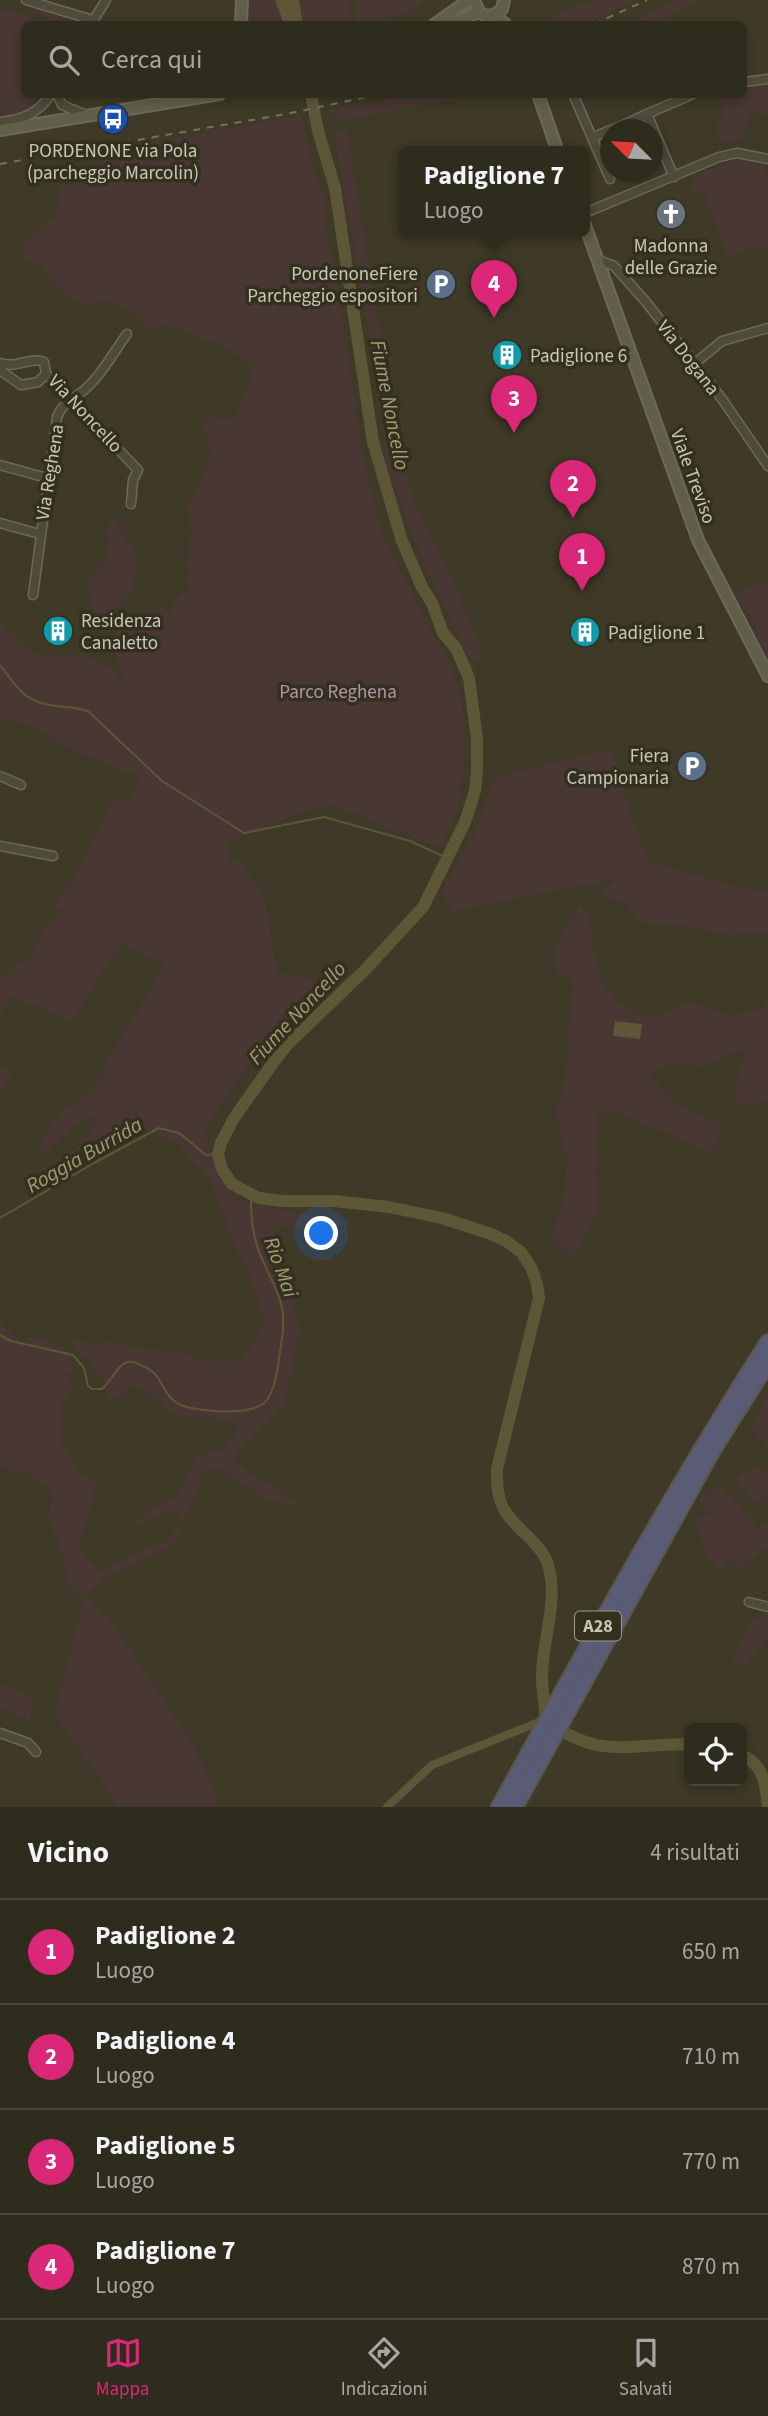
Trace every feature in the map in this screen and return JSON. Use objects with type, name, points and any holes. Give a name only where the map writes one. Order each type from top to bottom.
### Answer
[{"type":"highway","name":"A28","points":[[515,1807],[707,1449],[768,1342]]},
{"type":"highway","name":"A28","points":[[499,1807],[591,1639],[707,1449],[768,1363]]},
{"type":"main road","points":[[241,21],[242,0]]},
{"type":"main road","points":[[440,21],[472,0],[479,12],[486,16],[500,8]]},
{"type":"main road","points":[[458,21],[479,12]]},
{"type":"main road","points":[[0,130],[190,98]]},
{"type":"main road","points":[[539,98],[556,146]]},
{"type":"main road","name":"Viale Treviso","points":[[589,237],[698,540],[763,660],[768,676]]},
{"type":"street","points":[[26,0],[89,21]]},
{"type":"street","points":[[93,21],[106,0]]},
{"type":"street","points":[[747,82],[768,79]]},
{"type":"street","points":[[0,122],[28,116],[48,98]]},
{"type":"street","points":[[59,98],[67,108],[93,114]]},
{"type":"street","points":[[575,98],[600,156]]},
{"type":"street","points":[[636,119],[684,98]]},
{"type":"street","points":[[647,114],[674,177]]},
{"type":"street","points":[[592,138],[600,135]]},
{"type":"street","points":[[590,211],[719,157],[737,153],[768,159]]},
{"type":"street","name":"Via Dogana","points":[[598,260],[607,261],[620,272],[694,364],[768,466]]},
{"type":"street","points":[[694,364],[722,341],[768,328]]},
{"type":"street","name":"Via Reghena","points":[[33,595],[57,418],[70,398],[82,392],[97,376],[127,334]]},
{"type":"street","name":"Via Noncello","points":[[0,363],[18,365],[35,359],[46,366],[46,374],[138,470],[133,480],[131,504]]},
{"type":"street","points":[[0,370],[21,384],[38,382],[46,374]]},
{"type":"street","points":[[0,465],[47,478]]},
{"type":"street","points":[[0,523],[40,534]]},
{"type":"street","points":[[0,776],[21,785]]},
{"type":"street","points":[[0,846],[53,856]]},
{"type":"street","points":[[749,1602],[768,1607]]},
{"type":"street","points":[[0,1732],[28,1743],[36,1752]]},
{"type":"green space","points":[[245,0],[349,0],[352,21],[245,21]]},
{"type":"green space","points":[[353,0],[425,0],[405,15],[390,14],[383,21],[372,14],[372,21],[356,21],[357,3]]},
{"type":"green space","points":[[593,0],[636,0],[591,21],[544,21]]},
{"type":"green space","points":[[675,0],[699,0],[658,21],[632,21]]},
{"type":"green space","points":[[30,6],[72,21],[50,21]]},
{"type":"green space","points":[[0,9],[23,14],[34,21],[21,21],[21,98],[41,98],[25,110],[1,118]]},
{"type":"green space","points":[[768,85],[768,116],[756,112],[750,114],[742,139],[719,143],[716,122],[723,120],[721,98],[747,98],[747,88]]},
{"type":"green space","points":[[394,98],[462,98],[342,120],[327,110]]},
{"type":"green space","name":"Parco Reghena","points":[[302,115],[312,166],[324,196],[327,236],[365,465],[381,529],[430,629],[453,667],[464,714],[465,759],[457,812],[438,848],[335,805],[306,811],[226,843],[229,853],[226,866],[237,859],[264,895],[277,972],[318,981],[273,1028],[203,1131],[233,1198],[270,1208],[367,1226],[273,1226],[300,1329],[285,1404],[232,1457],[248,1472],[306,1508],[268,1500],[215,1466],[203,1474],[174,1545],[104,1578],[85,1596],[74,1592],[68,1581],[62,1552],[48,1517],[52,1497],[48,1487],[26,1473],[11,1471],[0,1465],[0,1322],[25,1347],[27,1338],[39,1338],[55,1343],[69,1352],[73,1370],[64,1373],[74,1386],[63,1402],[61,1443],[70,1454],[75,1468],[97,1483],[79,1549],[87,1561],[100,1571],[166,1541],[181,1522],[181,1513],[165,1512],[133,1527],[139,1518],[157,1505],[176,1498],[196,1456],[225,1449],[240,1426],[232,1421],[172,1414],[145,1390],[134,1385],[119,1398],[108,1400],[105,1386],[89,1358],[79,1353],[68,1336],[94,1344],[112,1340],[130,1348],[179,1351],[205,1362],[239,1362],[252,1346],[264,1321],[246,1265],[238,1253],[210,1179],[174,1141],[139,1128],[94,1146],[59,1175],[38,1179],[73,1151],[94,1126],[97,1116],[78,1122],[46,1153],[39,1146],[49,1127],[63,1111],[79,1102],[105,1073],[104,1066],[165,966],[122,942],[71,1022],[12,995],[0,1018],[0,980],[31,957],[45,931],[64,912],[54,906],[72,882],[113,801],[132,799],[138,776],[88,757],[21,722],[0,721],[0,623],[26,648],[43,656],[88,656],[95,662],[111,667],[117,678],[126,683],[109,640],[122,627],[161,606],[169,617],[174,601],[187,591],[191,530],[188,506],[208,465],[210,447],[203,428],[208,417],[235,419],[254,370],[234,354],[197,336],[160,323],[153,331],[129,311],[113,302],[84,304],[72,299],[40,267],[25,259],[21,247],[35,230],[55,219],[59,201],[58,186],[71,185],[73,181],[100,169],[103,151],[139,147],[139,144]]},
{"type":"green space","points":[[347,130],[397,437],[415,505],[457,590],[486,663],[468,657],[415,543],[387,465],[367,322],[334,135]]},
{"type":"green space","points":[[734,160],[763,165],[768,183],[768,253],[759,247],[727,256],[704,191],[691,191],[694,175]]},
{"type":"green space","points":[[116,517],[122,533],[139,560],[133,588],[114,612],[96,618],[87,577],[106,560],[109,547],[108,521]]},
{"type":"green space","points":[[768,581],[768,656],[760,648],[751,630],[756,626],[735,592]]},
{"type":"green space","points":[[611,749],[620,783],[648,861],[746,889],[768,892],[768,934],[752,932],[729,935],[683,926],[644,924],[625,904],[601,895],[618,878],[452,912],[441,892],[473,837],[495,777]]},
{"type":"green space","points":[[580,905],[591,923],[602,983],[619,1003],[637,1016],[657,1016],[682,1004],[701,1005],[730,1015],[761,1009],[768,1002],[768,1101],[738,1107],[733,1087],[745,1058],[742,1050],[729,1053],[705,1067],[674,1063],[652,1070],[650,1077],[674,1101],[708,1118],[718,1129],[721,1137],[711,1153],[617,1112],[598,1113],[598,1213],[573,1258],[551,1235],[564,1203],[567,1160],[556,1111],[565,1084],[573,975],[557,976],[557,945]]},
{"type":"green space","points":[[0,1065],[13,1073],[0,1095]]},
{"type":"green space","points":[[768,1394],[768,1447],[751,1429]]},
{"type":"green space","points":[[759,1464],[765,1472],[768,1471],[768,1496],[754,1504],[736,1477]]},
{"type":"green space","points":[[721,1486],[758,1528],[768,1521],[768,1545],[741,1569],[731,1559],[721,1570],[705,1553],[695,1518],[711,1516],[698,1500]]},
{"type":"green space","points":[[85,1596],[107,1615],[194,1746],[218,1802],[210,1807],[120,1807],[54,1714]]},
{"type":"green space","points":[[768,1614],[768,1639],[743,1665],[732,1660],[750,1624]]},
{"type":"green space","points":[[0,1684],[34,1698],[30,1721],[0,1707]]},
{"type":"shaded area","points":[[275,0],[299,0],[302,21],[283,21]]},
{"type":"shaded area","points":[[615,1021],[642,1024],[640,1039],[613,1036]]},
{"type":"waterway","name":"Fiume Noncello","points":[[312,98],[318,131],[335,188],[373,442],[402,541],[432,603],[443,633],[456,648],[469,678],[477,739],[477,771],[475,791],[465,822],[423,907],[365,970],[287,1045],[234,1118],[218,1154],[222,1169],[232,1184],[259,1198],[334,1201],[389,1207],[442,1218],[491,1234],[521,1252],[531,1267],[539,1298],[497,1469],[497,1480],[502,1506],[545,1557],[551,1579],[551,1607],[542,1677],[546,1720],[564,1733],[598,1745],[631,1747],[684,1744]]},
{"type":"waterway","points":[[0,665],[22,693],[36,701],[89,712],[162,781],[244,833],[324,817],[410,841],[447,858]]},
{"type":"waterway","name":"Roggia Burrida","points":[[0,1218],[159,1128],[179,1133],[206,1155],[218,1154]]},
{"type":"waterway","name":"Rio Mai","points":[[0,1335],[11,1341],[73,1355],[84,1368],[88,1386],[92,1389],[102,1389],[120,1366],[131,1362],[157,1376],[169,1396],[181,1405],[221,1412],[259,1406],[266,1401],[275,1382],[283,1318],[279,1297],[255,1240],[251,1196]]},
{"type":"waterway","points":[[387,1807],[432,1765],[544,1720]]},
{"type":"waterway","name":"Fiume Noncello","points":[[747,1758],[755,1764],[762,1776],[768,1807]]},
{"type":"railway","points":[[601,21],[647,0]]},
{"type":"railway","points":[[0,164],[286,114],[362,98]]},
{"type":"place","name":"PORDENONE via Pola (parcheggio Marcolin)","points":[[113,119]]},
{"type":"place","name":"Madonna delle Grazie","points":[[671,214]]},
{"type":"place","name":"PordenoneFiere Parcheggio espositori","points":[[441,284]]},
{"type":"place","name":"Padiglione 7","points":[[494,318]]},
{"type":"place","name":"Padiglione 6","points":[[507,355]]},
{"type":"place","name":"Padiglione 5","points":[[514,433]]},
{"type":"place","name":"Padiglione 4","points":[[573,518]]},
{"type":"place","name":"Padiglione 2","points":[[582,591]]},
{"type":"place","name":"Residenza Canaletto","points":[[58,631]]},
{"type":"place","name":"Padiglione 1","points":[[585,632]]},
{"type":"place","name":"Fiera Campionaria","points":[[692,766]]}]
